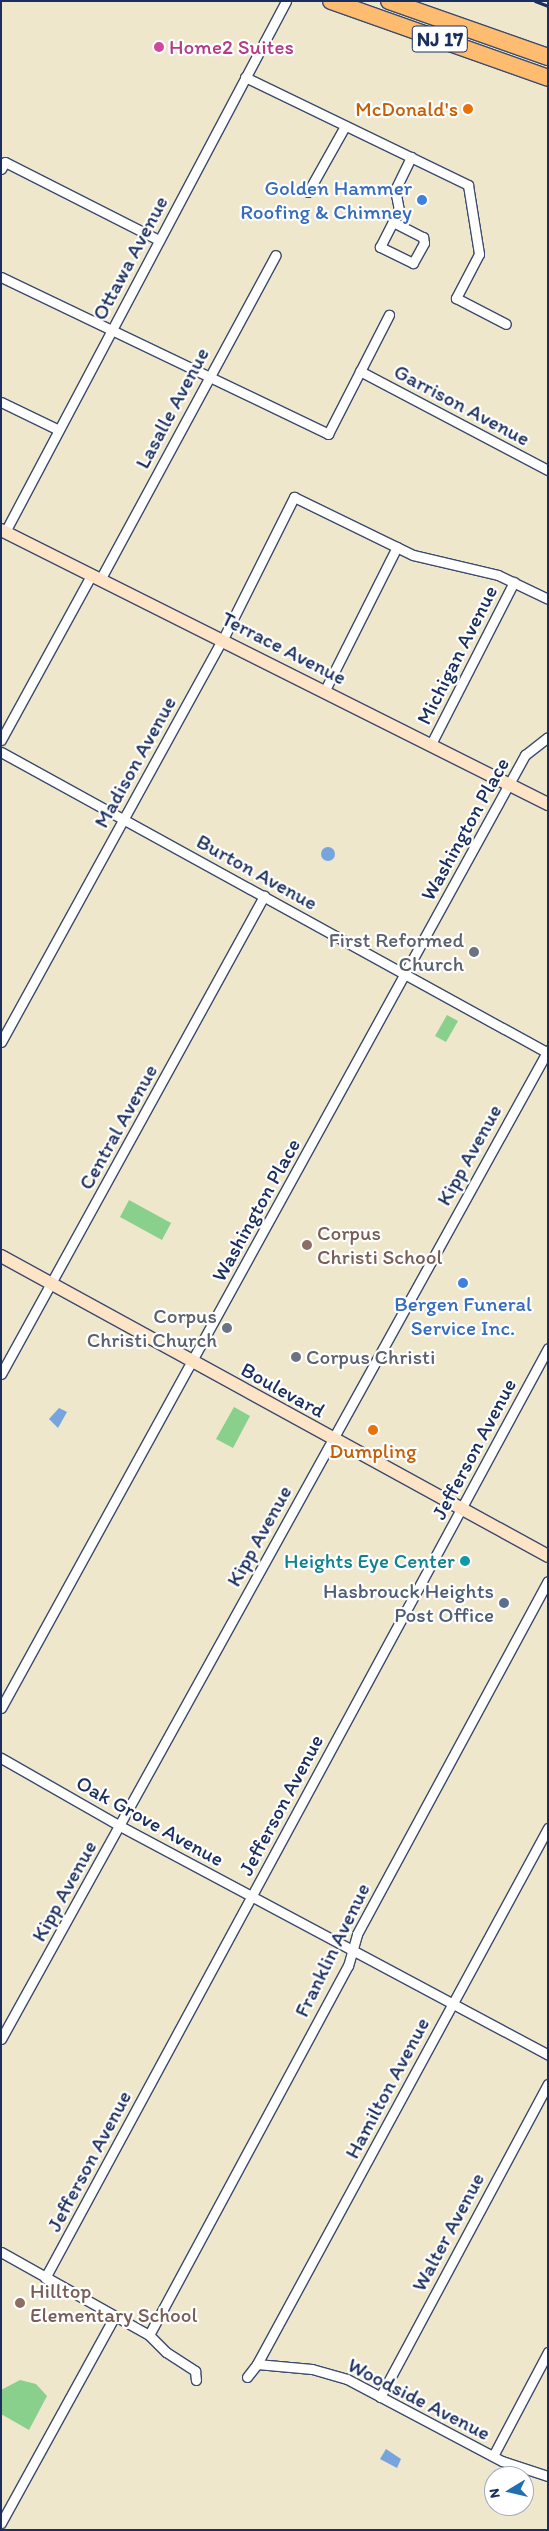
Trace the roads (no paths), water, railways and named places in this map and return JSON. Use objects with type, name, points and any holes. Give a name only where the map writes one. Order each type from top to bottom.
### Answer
[{"type":"highway","name":"NJ 17","points":[[331,1],[548,78]]},
{"type":"highway","name":"NJ 17","points":[[389,1],[548,57]]},
{"type":"street","name":"Ottawa Avenue","points":[[3,531],[113,330],[286,1]]},
{"type":"street","points":[[245,77],[468,185],[479,254],[456,298],[506,324]]},
{"type":"street","points":[[308,192],[345,126]]},
{"type":"street","points":[[393,222],[423,237],[424,243],[413,263],[380,247],[399,210],[396,190],[411,157]]},
{"type":"street","points":[[1,169],[5,162],[160,240]]},
{"type":"street","name":"Lasalle Avenue","points":[[1,740],[96,576],[276,255]]},
{"type":"street","points":[[1,277],[209,375],[328,434],[389,315]]},
{"type":"street","name":"Garrison Avenue","points":[[360,371],[548,470]]},
{"type":"street","points":[[1,402],[59,430]]},
{"type":"street","name":"Madison Avenue","points":[[1,1042],[223,639],[294,496],[397,548]]},
{"type":"street","name":"Terrace Avenue","points":[[3,531],[223,639],[548,804]]},
{"type":"street","points":[[324,690],[397,548],[428,560],[482,570],[514,582],[548,599]]},
{"type":"street","name":"Michigan Avenue","points":[[431,744],[514,582]]},
{"type":"street","name":"Washington Place","points":[[1,1708],[529,751],[548,736]]},
{"type":"street","name":"Burton Avenue","points":[[1,752],[547,1052]]},
{"type":"street","name":"Central Avenue","points":[[1,1374],[264,896]]},
{"type":"street","name":"Kipp Avenue","points":[[1,2038],[547,1052]]},
{"type":"street","name":"Boulevard","points":[[1,1256],[332,1440],[548,1556]]},
{"type":"street","name":"Jefferson Avenue","points":[[45,2278],[548,1348]]},
{"type":"street","name":"Franklin Avenue","points":[[149,2335],[348,1966],[352,1949],[385,1881],[548,1581]]},
{"type":"street","name":"Oak Grove Avenue","points":[[1,1758],[120,1826],[548,2055]]},
{"type":"street","name":"Hamilton Avenue","points":[[257,2364],[548,1828]]},
{"type":"street","name":"Walter Avenue","points":[[380,2397],[548,2084]]},
{"type":"street","points":[[1,2252],[149,2335],[166,2352],[195,2371],[196,2380]]},
{"type":"street","points":[[1,2523],[115,2316]]},
{"type":"street","points":[[493,2456],[548,2352]]},
{"type":"street","points":[[247,2377],[257,2364]]},
{"type":"street","name":"Woodside Avenue","points":[[257,2364],[326,2373],[348,2379],[493,2456],[548,2476]]},
{"type":"water","points":[[325,847],[331,847],[335,854],[331,861],[325,861],[321,857],[321,851]]},
{"type":"water","points":[[59,1408],[67,1412],[58,1428],[49,1419]]},
{"type":"water","points":[[386,2449],[401,2459],[397,2468],[380,2459]]},
{"type":"railway","points":[[535,1],[548,6]]},
{"type":"place","name":"Home2 Suites","points":[[159,47]]},
{"type":"place","name":"McDonald's","points":[[468,109]]},
{"type":"place","name":"Golden Hammer Roofing & Chimney","points":[[422,200]]},
{"type":"place","name":"First Reformed Church","points":[[474,952]]},
{"type":"place","name":"Corpus Christi School","points":[[307,1245]]},
{"type":"place","name":"Bergen Funeral Service Inc.","points":[[463,1283]]},
{"type":"place","name":"Corpus Christi Church","points":[[227,1328]]},
{"type":"place","name":"Corpus Christi","points":[[296,1357]]},
{"type":"place","name":"Dumpling","points":[[373,1430]]},
{"type":"place","name":"Heights Eye Center","points":[[465,1561]]},
{"type":"place","name":"Hasbrouck Heights Post Office","points":[[504,1603]]},
{"type":"place","name":"Hilltop Elementary School","points":[[20,2303]]}]
